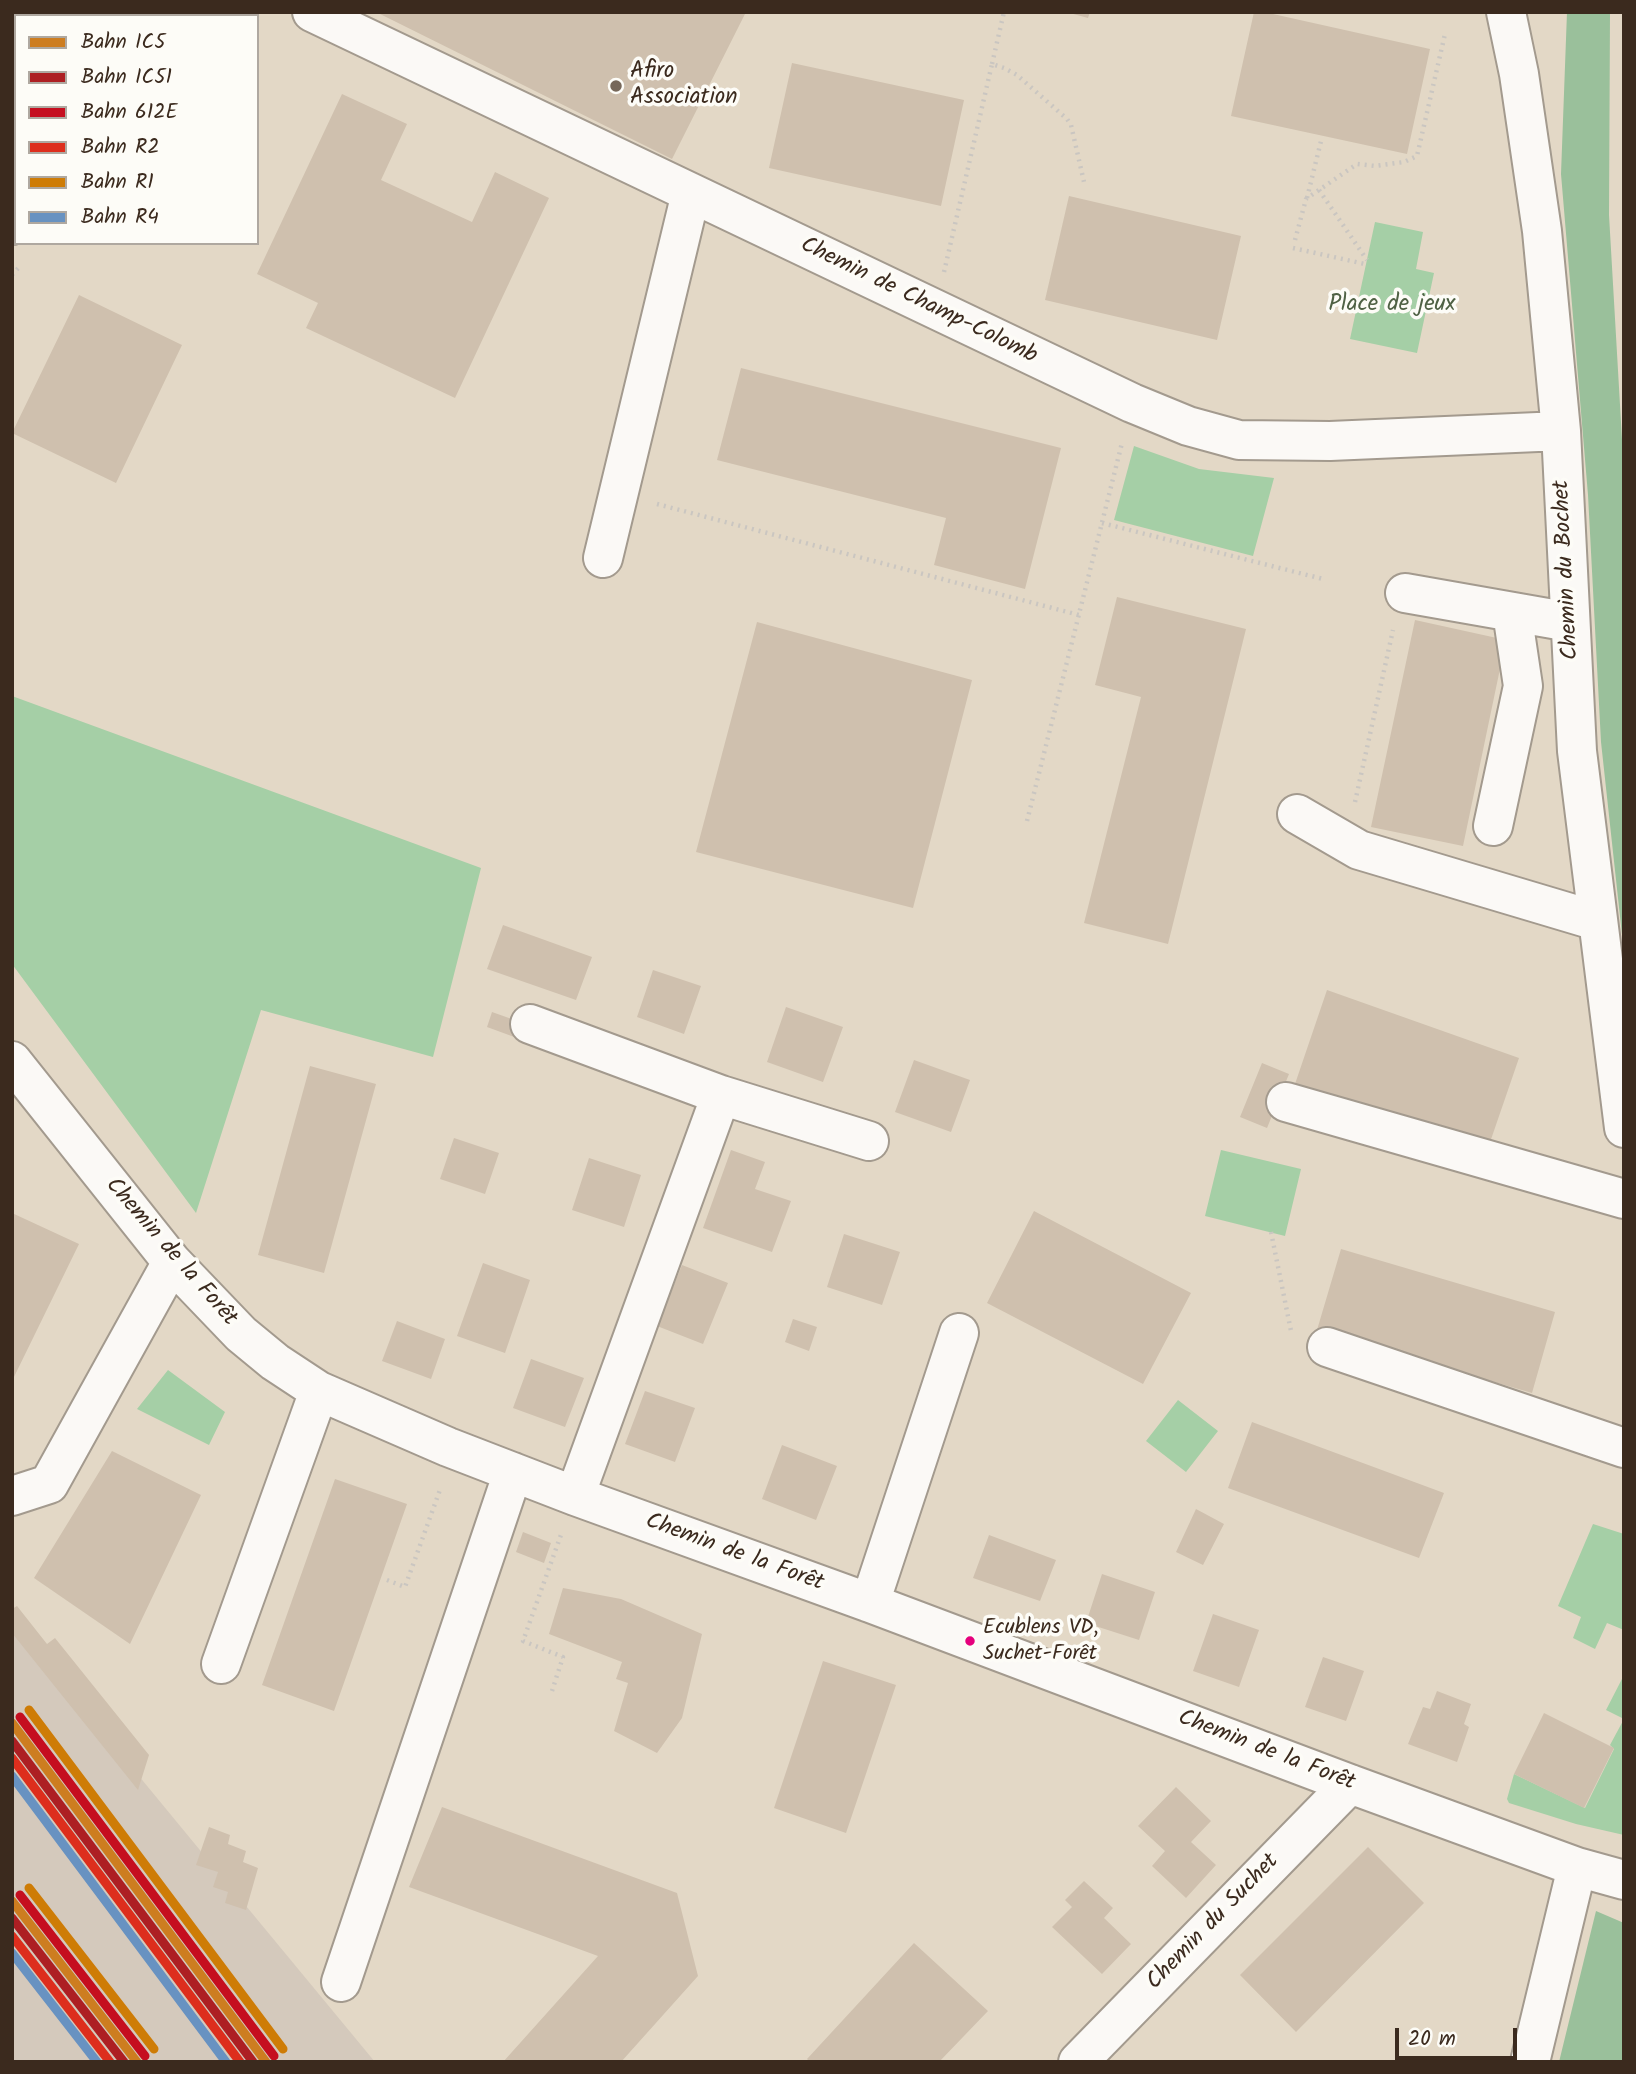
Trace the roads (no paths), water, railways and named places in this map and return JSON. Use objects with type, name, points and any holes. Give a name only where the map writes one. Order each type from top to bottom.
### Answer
[{"type":"street","name":"Chemin de Champ-Colomb","points":[[312,12],[1132,403],[1188,426],[1239,440],[1329,441],[1561,431]]},
{"type":"street","name":"Chemin du Bochet","points":[[1506,12],[1519,74],[1542,231],[1561,431],[1577,751],[1624,1128]]},
{"type":"street","points":[[603,558],[691,193]]},
{"type":"street","points":[[1405,593],[1570,622]]},
{"type":"street","points":[[1493,827],[1523,685],[1512,612]]},
{"type":"street","points":[[1297,814],[1359,850],[1597,921]]},
{"type":"street","points":[[530,1024],[721,1095],[869,1141]]},
{"type":"street","name":"Chemin de la Forêt","points":[[12,1061],[172,1262],[241,1334],[275,1362],[319,1391],[447,1447],[575,1496],[870,1603],[1350,1784],[1577,1867],[1624,1880]]},
{"type":"street","points":[[575,1496],[721,1095]]},
{"type":"street","points":[[1286,1102],[1624,1199]]},
{"type":"street","points":[[12,1496],[49,1483],[172,1262]]},
{"type":"street","points":[[870,1603],[959,1334]]},
{"type":"street","points":[[1309,1342],[1624,1448]]},
{"type":"street","points":[[221,1664],[319,1391]]},
{"type":"street","points":[[341,1982],[513,1472]]},
{"type":"street","name":"Chemin du Suchet","points":[[1077,2062],[1350,1784]]},
{"type":"street","points":[[1530,2062],[1577,1867]]},
{"type":"rail line","name":"R1","points":[[29,1710],[283,2049]]},
{"type":"rail line","name":"612E","points":[[20,1717],[274,2056]]},
{"type":"rail line","name":"IC5","points":[[12,1723],[266,2062]]},
{"type":"rail line","name":"IC51","points":[[12,1741],[253,2062]]},
{"type":"rail line","name":"R2","points":[[12,1758],[240,2062]]},
{"type":"rail line","name":"R4","points":[[12,1776],[226,2062]]},
{"type":"rail line","name":"R1","points":[[29,1888],[154,2049]]},
{"type":"rail line","name":"612E","points":[[20,1895],[145,2056]]},
{"type":"rail line","name":"IC5","points":[[12,1901],[137,2062]]},
{"type":"rail line","name":"IC51","points":[[12,1918],[124,2062]]},
{"type":"rail line","name":"R2","points":[[12,1936],[110,2062]]},
{"type":"rail line","name":"R4","points":[[12,1953],[97,2062]]},
{"type":"place","name":"Afiro Association","points":[[616,86]]},
{"type":"place","name":"Ecublens VD, Suchet-Forêt","points":[[970,1641]]},
{"type":"park label","name":"Place de jeux","points":[[1392,306]]}]
